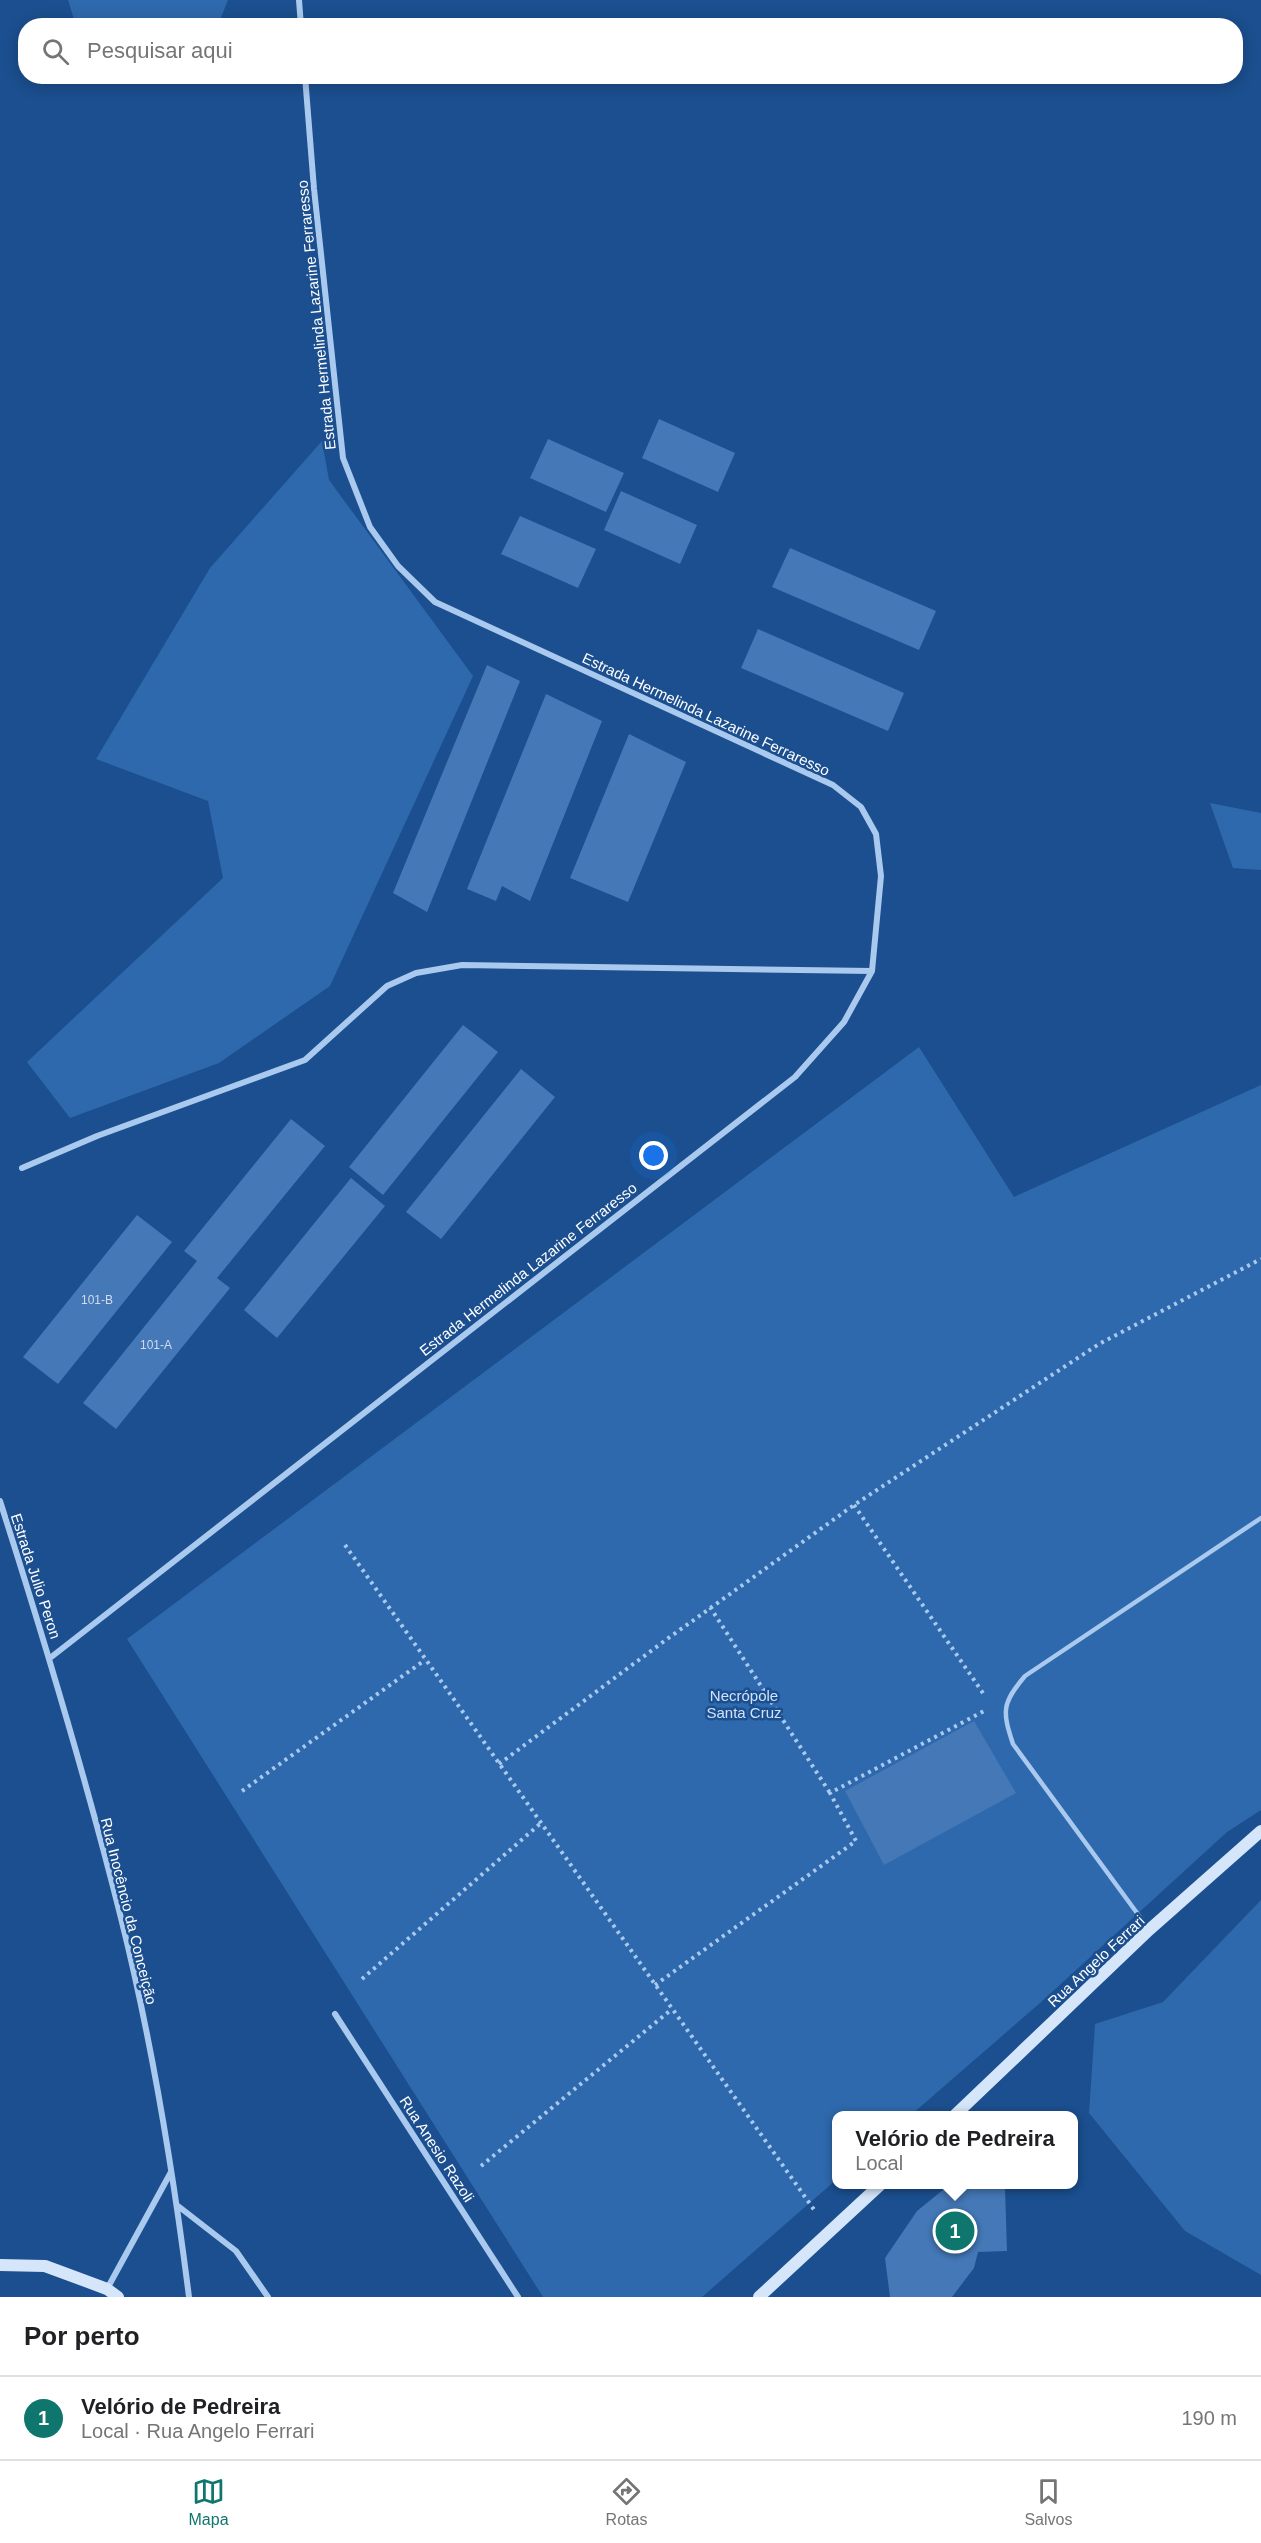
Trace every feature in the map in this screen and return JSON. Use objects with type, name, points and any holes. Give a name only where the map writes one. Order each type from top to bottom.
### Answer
[{"type":"street","points":[[299,0],[300,18]]},
{"type":"street","name":"Estrada Hermelinda Lazarine Ferraresso","points":[[50,1658],[795,1077],[844,1022],[872,971],[881,876],[876,834],[861,807],[833,785],[435,602],[398,566],[370,527],[343,458],[314,189],[306,84]]},
{"type":"street","points":[[22,1168],[97,1136],[305,1060],[387,986],[416,973],[462,965],[872,971]]},
{"type":"street","name":"Estrada Julio Peron","points":[[0,1501],[50,1658]]},
{"type":"street","name":"Rua Inocêncio da Conceição","points":[[50,1658],[121,1918],[146,2030],[178,2206],[189,2297]]},
{"type":"street","name":"Rua Angelo Ferrari","points":[[958,2111],[1149,1930],[1261,1831]]},
{"type":"street","name":"Rua Anesio Razoli","points":[[335,2014],[518,2297]]},
{"type":"street","points":[[107,2289],[171,2172]]},
{"type":"street","points":[[759,2297],[876,2189]]},
{"type":"street","points":[[178,2206],[236,2251],[268,2297]]},
{"type":"street","points":[[0,2265],[45,2266],[107,2289],[118,2297]]},
{"type":"lane","points":[[1149,1930],[1013,1744],[1005,1720],[1009,1695],[1025,1676],[1261,1518]]},
{"type":"path","points":[[500,1764],[710,1607],[854,1505],[1099,1344],[1261,1259]]},
{"type":"path","points":[[854,1505],[987,1699]]},
{"type":"path","points":[[345,1545],[831,2232]]},
{"type":"path","points":[[655,1985],[856,1841],[831,1793],[710,1607]]},
{"type":"path","points":[[242,1791],[426,1660]]},
{"type":"path","points":[[831,1793],[990,1708]]},
{"type":"path","points":[[363,1980],[541,1823]]},
{"type":"path","points":[[481,2166],[672,2009]]},
{"type":"green space","points":[[68,0],[228,0],[221,18],[74,18]]},
{"type":"green space","points":[[322,441],[329,480],[473,676],[330,986],[219,1063],[70,1118],[27,1062],[223,878],[208,801],[96,759],[210,568]]},
{"type":"green space","points":[[1210,803],[1261,813],[1261,870],[1233,868]]},
{"type":"green space","name":"Necrópole Santa Cruz","points":[[919,1047],[1014,1197],[1261,1085],[1261,1810],[1227,1832],[1040,2003],[916,2111],[832,2111],[832,2183],[702,2297],[543,2297],[127,1639]]},
{"type":"green space","points":[[1261,1900],[1261,2275],[1185,2231],[1089,2113],[1095,2024],[1163,2002]]},
{"type":"building","points":[[659,419],[735,453],[718,492],[642,458]]},
{"type":"building","points":[[548,439],[624,473],[606,512],[530,478]]},
{"type":"building","points":[[621,491],[697,525],[680,564],[604,530]]},
{"type":"building","points":[[520,516],[596,549],[578,588],[501,554]]},
{"type":"building","points":[[790,548],[936,611],[919,650],[772,587]]},
{"type":"building","points":[[758,629],[904,693],[888,731],[741,668]]},
{"type":"building","points":[[487,665],[520,681],[427,912],[393,893]]},
{"type":"building","points":[[546,694],[602,721],[530,901],[502,886],[496,901],[467,889]]},
{"type":"building","points":[[629,734],[686,762],[628,902],[570,878]]},
{"type":"building","points":[[463,1025],[498,1052],[383,1195],[349,1167]]},
{"type":"building","points":[[521,1069],[555,1097],[441,1239],[406,1212]]},
{"type":"building","points":[[291,1119],[325,1146],[217,1278],[230,1288],[116,1429],[83,1403],[197,1261],[184,1251]]},
{"type":"building","points":[[351,1178],[385,1206],[277,1338],[244,1310]]},
{"type":"building","points":[[137,1215],[172,1242],[58,1384],[23,1357]]},
{"type":"building","points":[[974,1721],[1016,1793],[884,1865],[845,1791]]},
{"type":"building","points":[[944,2189],[1005,2189],[1007,2251],[978,2252],[974,2268],[952,2297],[890,2297],[885,2258],[917,2211]]},
{"type":"place","name":"Velório de Pedreira","points":[[955,2231]]}]
